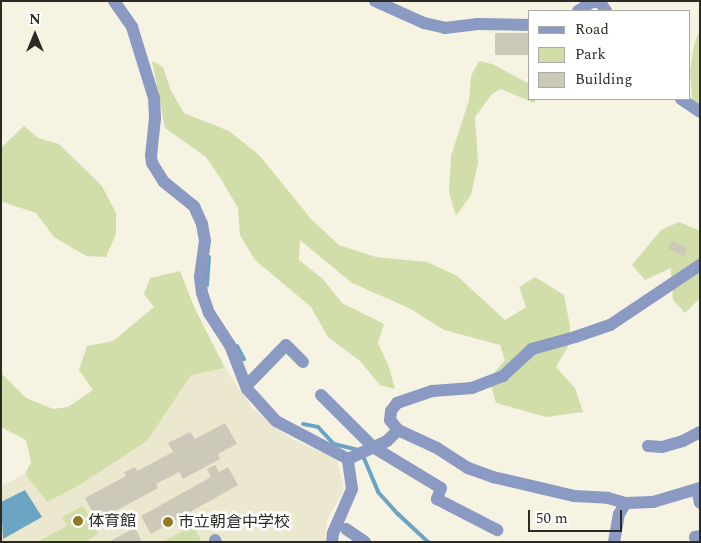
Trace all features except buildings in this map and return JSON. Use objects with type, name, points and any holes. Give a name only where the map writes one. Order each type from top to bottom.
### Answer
[{"type":"street","points":[[114,1],[132,27],[154,98],[155,118],[151,155],[152,163],[164,182],[194,206],[200,218],[205,241],[200,277],[202,293],[209,314],[230,345],[246,386],[260,406],[276,421],[348,459]]},
{"type":"street","points":[[376,1],[424,23],[445,28],[478,24],[528,25]]},
{"type":"street","points":[[580,10],[600,2],[605,10]]},
{"type":"street","points":[[682,100],[700,112]]},
{"type":"street","points":[[700,265],[610,325],[575,337],[532,348],[503,376],[472,388],[432,391],[397,403],[391,411],[390,420],[398,430],[437,448],[468,468],[493,477],[574,496],[608,498],[626,503],[653,502],[698,488],[700,503]]},
{"type":"street","points":[[246,386],[286,345],[303,362]]},
{"type":"street","points":[[321,395],[373,447],[441,488],[437,499],[497,530]]},
{"type":"street","points":[[348,459],[387,441],[398,430]]},
{"type":"street","points":[[648,446],[662,447],[683,442],[700,432]]},
{"type":"street","points":[[332,542],[333,532],[352,489],[348,459]]},
{"type":"street","points":[[614,542],[618,514],[626,503]]},
{"type":"street","points":[[346,529],[366,542]]},
{"type":"street","points":[[696,542],[695,537],[700,536]]},
{"type":"shaded area","points":[[225,368],[252,408],[292,439],[337,459],[344,490],[327,520],[325,542],[1,542],[1,486],[25,474],[47,502],[147,441],[190,375]]},
{"type":"green space","points":[[700,29],[700,115],[693,108],[691,65],[694,45]]},
{"type":"green space","points":[[152,61],[163,67],[171,91],[184,113],[229,131],[259,155],[312,220],[339,245],[376,257],[427,262],[457,276],[505,320],[526,307],[519,287],[535,277],[564,295],[570,326],[569,345],[556,367],[575,388],[583,412],[546,417],[496,403],[489,379],[505,360],[500,345],[444,330],[409,308],[352,283],[300,240],[299,260],[323,279],[342,303],[384,324],[378,343],[389,367],[395,389],[380,385],[360,361],[328,337],[311,307],[255,260],[240,235],[238,208],[206,157],[165,128]]},
{"type":"green space","points":[[479,61],[492,64],[528,83],[528,100],[536,100],[534,103],[501,89],[492,94],[475,117],[478,163],[471,195],[456,216],[449,192],[451,156],[469,100],[471,76]]},
{"type":"green space","points":[[24,126],[38,138],[59,144],[102,186],[116,213],[116,234],[106,257],[86,256],[54,237],[36,213],[3,202],[1,197],[1,148]]},
{"type":"green space","points":[[679,222],[700,231],[700,298],[685,313],[673,300],[671,268],[645,280],[632,265],[661,230]]},
{"type":"green space","points":[[180,271],[195,309],[225,368],[191,375],[147,441],[76,487],[47,502],[25,474],[31,462],[26,440],[1,427],[1,373],[26,398],[53,409],[68,407],[93,390],[79,370],[87,346],[113,341],[154,307],[144,294],[150,278]]},
{"type":"green space","name":"体育館","points":[[83,506],[98,534],[88,540],[88,542],[37,542],[67,526],[62,517]]},
{"type":"green space","points":[[193,526],[202,542],[162,542]]},
{"type":"water","points":[[25,490],[42,517],[3,539],[1,502]]},
{"type":"waterway","points":[[207,285],[209,257]]},
{"type":"waterway","points":[[237,346],[244,359]]},
{"type":"waterway","points":[[303,424],[318,427],[334,444],[358,450]]},
{"type":"waterway","points":[[363,456],[378,492],[428,542]]},
{"type":"place","name":"体育館","points":[[78,521]]},
{"type":"place","name":"市立朝倉中学校","points":[[168,522]]}]
